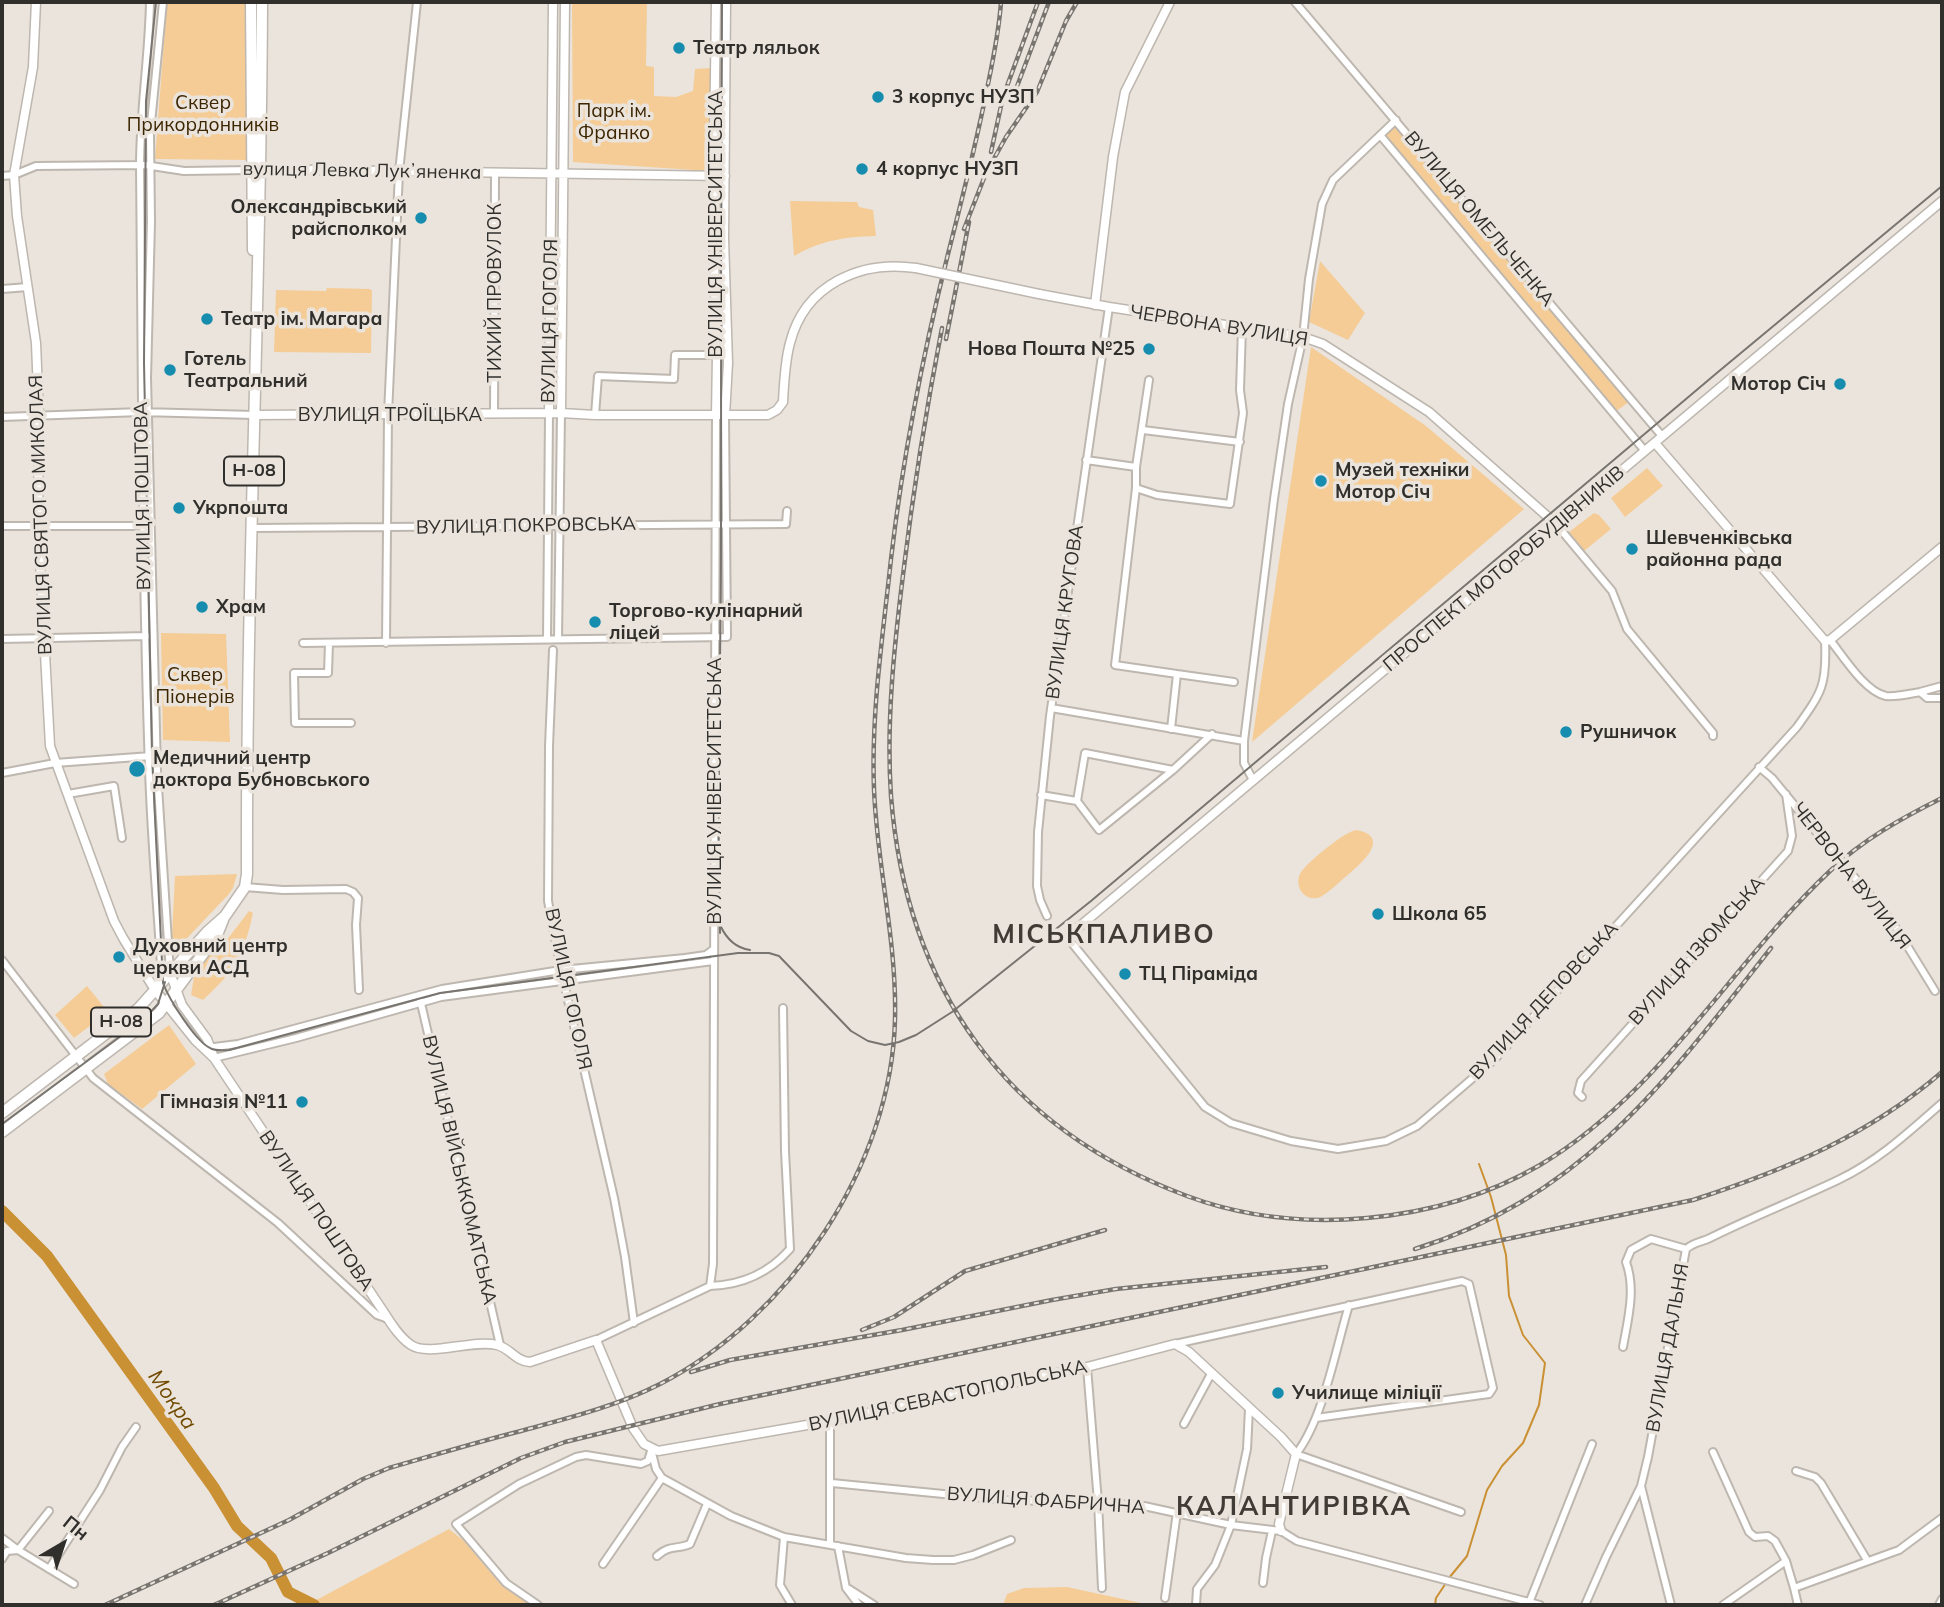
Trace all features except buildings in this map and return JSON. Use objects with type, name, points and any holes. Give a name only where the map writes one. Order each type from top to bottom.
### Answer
[{"type":"main road","name":"Н-08","points":[[251,2],[257,169]]},
{"type":"main road","name":"Н-08","points":[[2,1132],[140,1029],[167,1003],[216,935],[225,916],[245,887],[262,2]]},
{"type":"main road","name":"Н-08","points":[[2,1113],[138,1009],[225,916]]},
{"type":"street","name":"ВУЛИЦЯ СВЯТОГО МИКОЛАЯ","points":[[36,2],[33,67],[14,175],[17,216],[36,343],[39,416],[38,524],[50,746],[114,921],[141,970],[167,1003]]},
{"type":"street","name":"ВУЛИЦЯ ПОШТОВА","points":[[150,2],[140,165],[145,413],[153,526],[152,755],[170,973]]},
{"type":"street","name":"ВУЛИЦЯ ПОШТОВА","points":[[155,990],[161,965],[145,636],[144,526],[152,93],[163,2]]},
{"type":"street","points":[[386,643],[388,414],[399,172],[417,2]]},
{"type":"street","name":"ВУЛИЦЯ ГОГОЛЯ","points":[[547,639],[553,2]]},
{"type":"street","name":"ВУЛИЦЯ ГОГОЛЯ","points":[[558,639],[565,2]]},
{"type":"street","name":"ВУЛИЦЯ УНІВЕРСИТЕТСЬКА","points":[[710,1286],[713,1264],[715,1116],[713,961],[717,355],[716,2]]},
{"type":"street","name":"ВУЛИЦЯ УНІВЕРСИТЕТСЬКА","points":[[716,637],[727,637],[728,363],[724,239],[726,2]]},
{"type":"street","points":[[1095,305],[1115,147],[1125,92],[1170,2]]},
{"type":"street","name":"ВУЛИЦЯ ОМЕЛЬЧЕНКА","points":[[1295,2],[1662,436]]},
{"type":"street","points":[[1253,780],[1244,763],[1244,741],[1274,499],[1288,404],[1303,337],[1309,279],[1322,204],[1334,180],[1396,120]]},
{"type":"street","name":"ВУЛИЦЯ ОМЕЛЬЧЕНКА","points":[[1380,135],[1645,451]]},
{"type":"street","name":"вулиця Левка Лукʼяненка","points":[[2,176],[14,175],[36,166],[140,165],[184,171],[257,169],[725,176]]},
{"type":"street","name":"ТИХИЙ ПРОВУЛОК","points":[[494,414],[495,173]]},
{"type":"street","name":"ПРОСПЕКТ МОТОРОБУДІВНИКІВ","points":[[1066,937],[1942,201]]},
{"type":"street","name":"ЧЕРВОНА ВУЛИЦЯ","points":[[777,410],[783,402],[790,342],[799,318],[810,301],[829,285],[853,272],[880,266],[916,268],[1095,305],[1303,337],[1323,344],[1429,412],[1556,524],[1612,592],[1628,629],[1713,736]]},
{"type":"street","points":[[2,289],[28,287]]},
{"type":"street","name":"ВУЛИЦЯ КРУГОВА","points":[[1048,916],[1037,886],[1041,795],[1051,708],[1109,307]]},
{"type":"street","points":[[1136,488],[1157,495],[1230,504],[1243,413],[1240,390],[1242,328]]},
{"type":"street","points":[[596,415],[598,376],[674,379],[675,355],[717,355]]},
{"type":"street","points":[[1149,380],[1136,467],[1136,488],[1115,665],[1234,682]]},
{"type":"street","name":"ВУЛИЦЯ ТРОЇЦЬКА","points":[[2,417],[145,413],[561,413],[726,416],[768,415],[777,410]]},
{"type":"street","points":[[1143,430],[1240,442]]},
{"type":"street","points":[[1654,443],[1866,684],[1877,693],[1888,696],[1942,686]]},
{"type":"street","points":[[1086,460],[1136,467]]},
{"type":"street","name":"ВУЛИЦЯ ПОКРОВСЬКА","points":[[252,528],[786,524],[787,511]]},
{"type":"street","points":[[2,526],[153,526]]},
{"type":"street","points":[[1828,641],[1942,547]]},
{"type":"street","points":[[2,639],[154,635]]},
{"type":"street","points":[[303,643],[716,637]]},
{"type":"street","name":"ВУЛИЦЯ ДЕПОВСЬКА","points":[[1066,937],[1205,1107],[1231,1123],[1291,1141],[1338,1149],[1386,1141],[1418,1126],[1495,1059],[1797,727],[1820,695],[1828,641]]},
{"type":"street","points":[[329,643],[328,673],[294,673],[295,723],[351,723]]},
{"type":"street","name":"ВУЛИЦЯ ГОГОЛЯ","points":[[553,650],[548,901],[561,970],[614,1198],[634,1323]]},
{"type":"street","points":[[1171,729],[1177,674]]},
{"type":"street","points":[[1920,692],[1927,698],[1942,698]]},
{"type":"street","points":[[1051,708],[1244,741]]},
{"type":"street","points":[[1041,795],[1077,800],[1099,830],[1173,770],[1212,734]]},
{"type":"street","points":[[1077,800],[1085,753],[1173,770]]},
{"type":"street","points":[[2,773],[55,763],[152,755]]},
{"type":"street","name":"ЧЕРВОНА ВУЛИЦЯ","points":[[1759,767],[1786,794],[1895,926],[1935,991]]},
{"type":"street","points":[[68,794],[114,786],[122,838]]},
{"type":"street","name":"ВУЛИЦЯ ІЗЮМСЬКА","points":[[1582,1097],[1578,1093],[1581,1081],[1788,851],[1792,836],[1786,794]]},
{"type":"street","points":[[245,887],[283,890],[346,889],[353,892],[358,898],[356,925],[359,990]]},
{"type":"street","points":[[208,1048],[238,1044],[418,994],[561,970],[706,955],[714,949]]},
{"type":"street","points":[[2,960],[85,1069],[122,1102],[278,1223],[377,1315],[388,1318]]},
{"type":"street","points":[[208,1048],[296,1038],[441,997],[713,961]]},
{"type":"street","points":[[170,973],[182,1005],[208,1048]]},
{"type":"street","name":"ВУЛИЦЯ ВІЙСЬККОМАТСЬКА","points":[[418,994],[500,1345]]},
{"type":"street","name":"ВУЛИЦЯ ПОШТОВА","points":[[167,1003],[208,1048],[406,1341],[419,1349],[476,1343],[500,1345]]},
{"type":"street","points":[[500,1345],[521,1362],[530,1362],[596,1340],[710,1286],[727,1286],[758,1276],[790,1249],[785,1151],[783,1008]]},
{"type":"street","name":"ВУЛИЦЯ ДАЛЬНЯ","points":[[1585,1605],[1605,1557],[1641,1486],[1686,1249],[1691,1244],[1706,1240],[1735,1224],[1841,1178],[1887,1151],[1942,1103]]},
{"type":"street","points":[[1623,1347],[1631,1274],[1626,1262],[1631,1250],[1651,1239],[1686,1249]]},
{"type":"street","name":"ВУЛИЦЯ СЕВАСТОПОЛЬСЬКА","points":[[538,1605],[506,1583],[456,1524],[519,1484],[576,1457],[586,1455],[641,1464],[648,1461],[651,1449],[666,1451],[830,1422],[1087,1367],[1175,1344],[1349,1305],[1462,1281],[1469,1284],[1492,1392],[1316,1418]]},
{"type":"street","points":[[1264,1583],[1266,1558],[1279,1524],[1296,1454],[1308,1440],[1316,1418],[1349,1305]]},
{"type":"street","points":[[596,1340],[633,1427],[644,1444],[651,1449],[656,1469],[662,1478],[753,1527],[784,1537],[906,1558],[954,1560],[1012,1540]]},
{"type":"street","points":[[1175,1344],[1189,1352],[1296,1454],[1461,1512]]},
{"type":"street","points":[[1087,1367],[1102,1588]]},
{"type":"street","points":[[1184,1424],[1211,1374]]},
{"type":"street","points":[[1196,1605],[1197,1590],[1215,1565],[1231,1525],[1247,1450],[1249,1409]]},
{"type":"street","points":[[830,1422],[834,1546],[846,1588],[859,1605]]},
{"type":"street","points":[[49,1569],[100,1490],[136,1427]]},
{"type":"street","points":[[1529,1602],[1592,1444]]},
{"type":"street","points":[[1713,1452],[1749,1532],[1755,1536],[1768,1536],[1775,1541],[1786,1561],[1798,1605]]},
{"type":"street","points":[[1796,1471],[1815,1477],[1821,1483],[1867,1560]]},
{"type":"street","points":[[603,1564],[662,1478]]},
{"type":"street","name":"ВУЛИЦЯ ФАБРИЧНА","points":[[832,1483],[1004,1500],[1098,1502],[1177,1512],[1231,1525],[1276,1531],[1297,1541],[1540,1605]]},
{"type":"street","points":[[1641,1486],[1671,1605]]},
{"type":"street","points":[[657,1556],[664,1549],[690,1544],[707,1504]]},
{"type":"street","points":[[2,1559],[7,1551],[18,1550],[49,1511]]},
{"type":"street","points":[[1165,1598],[1177,1512]]},
{"type":"street","points":[[1794,1588],[1899,1550],[1942,1518]]},
{"type":"street","points":[[784,1537],[780,1585],[792,1605]]},
{"type":"street","points":[[2,1538],[74,1584]]},
{"type":"street","points":[[1723,1605],[1786,1561]]},
{"type":"street","points":[[846,1588],[874,1605]]},
{"type":"street","points":[[1939,1605],[1942,1599]]},
{"type":"green space","name":"Сквер Прикордонників","points":[[167,2],[245,2],[249,160],[155,159]]},
{"type":"green space","name":"Парк ім. Франко","points":[[572,2],[647,2],[646,66],[654,67],[654,96],[676,97],[693,91],[695,69],[711,68],[709,171],[573,162]]},
{"type":"green space","points":[[1396,125],[1629,402],[1615,412],[1385,136]]},
{"type":"green space","points":[[790,201],[857,202],[859,207],[873,210],[876,236],[834,240],[794,256]]},
{"type":"green space","points":[[1320,261],[1365,313],[1348,340],[1309,322]]},
{"type":"green space","points":[[327,288],[372,291],[371,353],[274,352],[276,290],[326,291]]},
{"type":"green space","points":[[1311,347],[1426,426],[1524,509],[1252,742]]},
{"type":"green space","points":[[1647,468],[1663,486],[1625,517],[1611,498]]},
{"type":"green space","points":[[1594,513],[1611,529],[1584,551],[1569,532]]},
{"type":"green space","name":"Сквер Піонерів","points":[[161,633],[226,634],[230,742],[163,740]]},
{"type":"green space","points":[[1356,830],[1373,839],[1373,846],[1363,861],[1322,896],[1312,898],[1303,894],[1298,882],[1301,872],[1327,848]]},
{"type":"green space","points":[[237,874],[229,894],[171,955],[175,876]]},
{"type":"green space","points":[[249,911],[253,913],[246,941],[231,971],[203,1000],[191,995],[194,977],[216,945],[226,941]]},
{"type":"green space","points":[[87,986],[108,1012],[74,1038],[55,1015]]},
{"type":"green space","points":[[169,1025],[196,1064],[142,1109],[108,1084],[104,1074]]},
{"type":"green space","points":[[449,1529],[464,1541],[502,1586],[530,1605],[307,1605]]},
{"type":"green space","points":[[1067,1587],[1161,1605],[1003,1605],[1007,1594],[1024,1588]]},
{"type":"waterway","points":[[1449,1578],[1467,1556],[1487,1490],[1502,1466],[1523,1443],[1539,1405],[1545,1363],[1523,1335],[1509,1296],[1506,1255],[1491,1197],[1479,1164]]},
{"type":"waterway","name":"Мокра","points":[[2,1211],[47,1256],[214,1488],[237,1526],[271,1558],[288,1592],[314,1605]]},
{"type":"waterway","points":[[1435,1605],[1436,1598],[1446,1583]]},
{"type":"tram line","points":[[156,2],[146,101],[144,363],[152,755],[163,983],[191,1030],[206,1045],[216,1050],[229,1050],[440,993],[738,953],[769,953],[779,956],[851,1031],[868,1041],[885,1045],[916,1035],[952,1012],[1091,901],[1942,186]]},
{"type":"tram line","points":[[720,933],[722,2]]},
{"type":"tram line","points":[[720,925],[732,942],[750,950]]},
{"type":"tram line","points":[[2,1124],[144,1019],[158,1004],[165,982]]},
{"type":"railway","points":[[105,1605],[289,1520],[363,1479],[389,1468],[590,1412],[660,1384],[707,1355],[751,1320],[790,1278],[825,1232],[853,1181],[875,1128],[889,1074],[895,990],[874,789],[878,674],[901,482],[922,367],[983,110],[996,46],[1001,2]]},
{"type":"railway","points":[[991,152],[1003,97],[1038,2]]},
{"type":"railway","points":[[1013,97],[1049,2]]},
{"type":"railway","points":[[964,229],[986,173],[1006,137],[1037,92],[1066,21],[1077,2]]},
{"type":"railway","points":[[946,339],[969,222]]},
{"type":"railway","points":[[942,328],[911,513],[892,686],[891,796],[901,866],[918,930],[943,989],[976,1042],[1017,1090],[1066,1132],[1123,1167],[1187,1196],[1230,1209],[1274,1217],[1320,1220],[1413,1212],[1500,1185],[1540,1165],[1583,1136],[1622,1102],[1693,1026],[1794,907],[1842,860],[1883,830],[1942,798]]},
{"type":"railway","points":[[1415,1249],[1474,1227],[1527,1198],[1574,1165],[1617,1128],[1657,1087],[1696,1043],[1771,948]]},
{"type":"railway","points":[[214,1605],[328,1553],[521,1458],[565,1442],[720,1404],[1693,1200],[1824,1149],[1885,1115],[1942,1072]]},
{"type":"railway","points":[[862,1330],[894,1317],[965,1271],[1105,1230]]},
{"type":"railway","points":[[691,1372],[730,1360],[1116,1289],[1326,1267]]},
{"type":"place","name":"Театр ляльок","points":[[679,48]]},
{"type":"place","name":"3 корпус НУЗП","points":[[878,97]]},
{"type":"place","name":"4 корпус НУЗП","points":[[862,169]]},
{"type":"place","name":"Олександрівський райсполком","points":[[421,218]]},
{"type":"place","name":"Театр ім. Магара","points":[[207,319]]},
{"type":"place","name":"Нова Пошта №25","points":[[1149,349]]},
{"type":"place","name":"Готель Театральний","points":[[170,370]]},
{"type":"place","name":"Мотор Січ","points":[[1840,384]]},
{"type":"place","name":"Музей техніки Мотор Січ","points":[[1321,481]]},
{"type":"place","name":"Укрпошта","points":[[179,508]]},
{"type":"place","name":"Шевченківська районна рада","points":[[1632,549]]},
{"type":"place","name":"Храм","points":[[202,607]]},
{"type":"place","name":"Торгово-кулінарний ліцей","points":[[595,622]]},
{"type":"place","name":"Рушничок","points":[[1566,732]]},
{"type":"place","name":"Медичний центр доктора Бубновського","points":[[137,769]]},
{"type":"place","name":"Школа 65","points":[[1378,914]]},
{"type":"place","name":"Духовний центр церкви АСД","points":[[119,957]]},
{"type":"place","name":"ТЦ Піраміда","points":[[1125,974]]},
{"type":"place","name":"Гімназія №11","points":[[302,1102]]},
{"type":"place","name":"Училище міліції","points":[[1278,1393]]},
{"type":"district","name":"МІСЬКПАЛИВО","points":[[1104,935]]},
{"type":"district","name":"КАЛАНТИРІВКА","points":[[1294,1507]]}]
